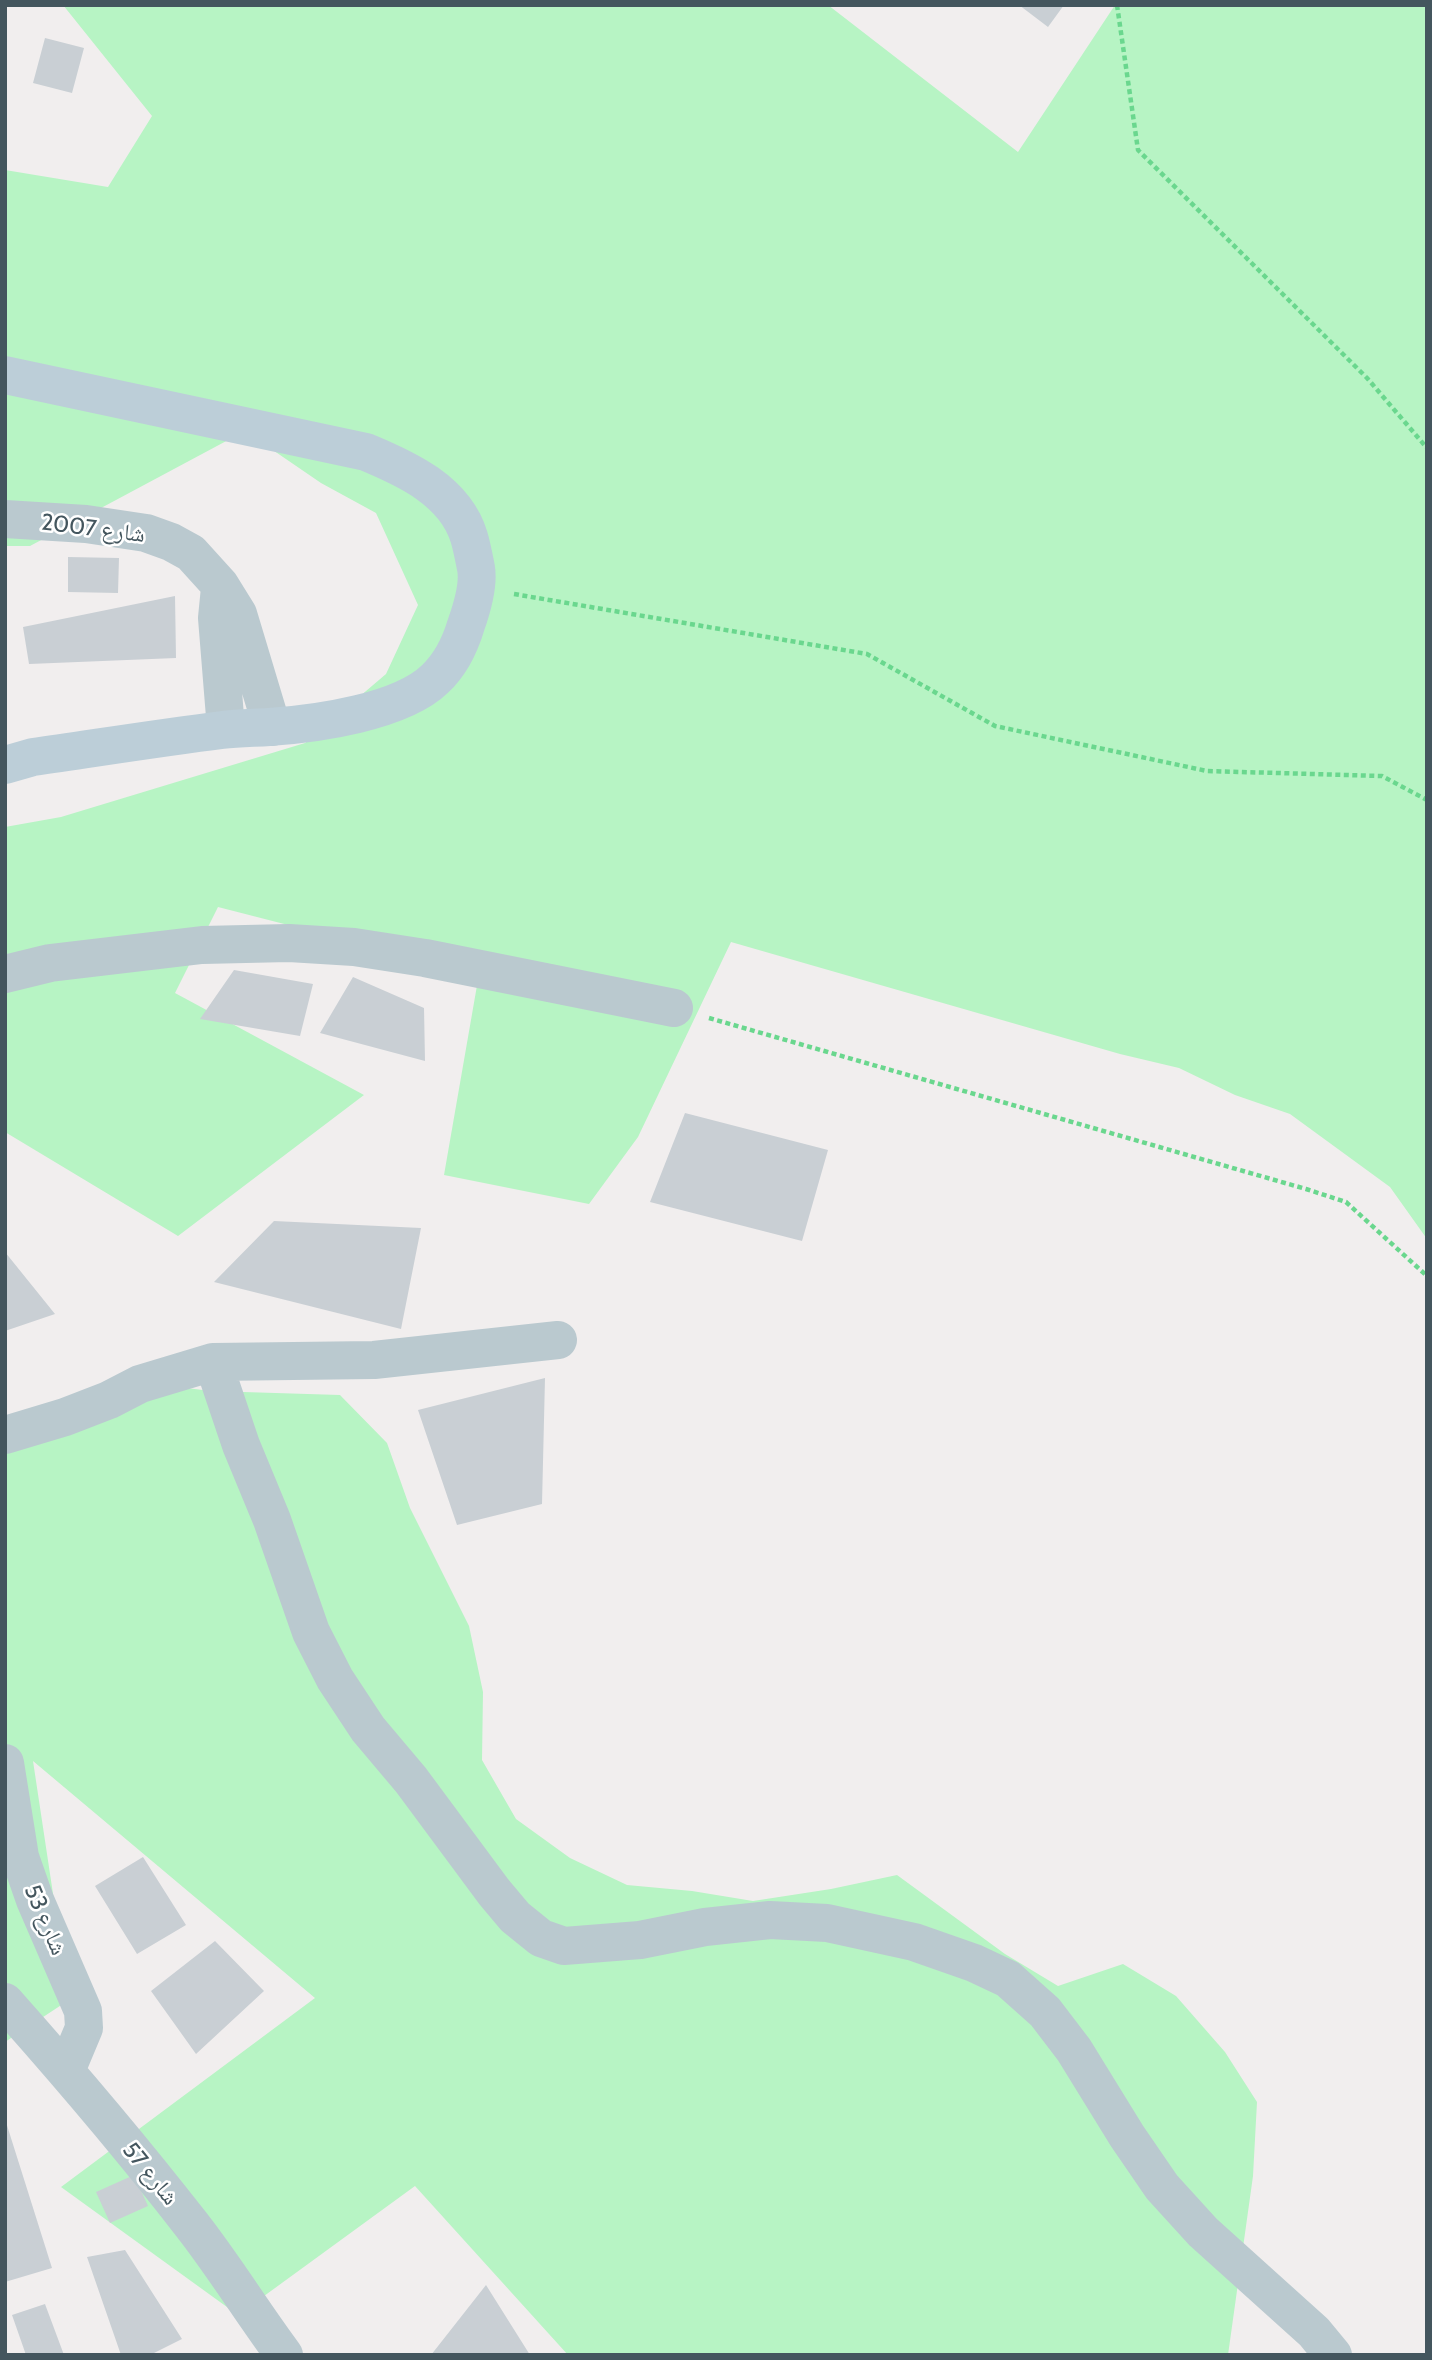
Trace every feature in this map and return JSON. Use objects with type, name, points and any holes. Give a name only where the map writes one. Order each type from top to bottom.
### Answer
[{"type":"main road","points":[[5,375],[366,452],[400,466],[430,485],[452,505],[469,535],[477,576],[459,646],[435,680],[412,695],[381,708],[344,717],[272,727],[226,729],[33,757],[5,765]]},
{"type":"street","name":"شارع 2007","points":[[5,519],[86,524],[146,533],[172,542],[191,553],[220,585],[238,614],[272,727]]},
{"type":"street","points":[[220,585],[217,618],[226,729]]},
{"type":"street","points":[[5,974],[50,963],[202,945],[289,943],[354,947],[425,958],[674,1008]]},
{"type":"street","points":[[5,1436],[76,1413],[140,1384],[213,1363],[374,1360],[558,1340]]},
{"type":"street","points":[[213,1363],[241,1445],[272,1520],[310,1632],[335,1679],[368,1729],[411,1780],[515,1917],[541,1938],[564,1946],[640,1940],[705,1927],[770,1920],[827,1923],[915,1942],[1009,1979],[1045,2012],[1067,2040],[1162,2187],[1203,2232],[1314,2332],[1333,2355]]},
{"type":"street","name":"شارع 53","points":[[5,1763],[20,1857],[35,1900],[83,2011],[84,2028],[66,2071]]},
{"type":"street","name":"شارع 57","points":[[5,2002],[66,2071],[190,2223],[284,2355]]},
{"type":"path","points":[[1117,5],[1138,150],[1367,378],[1427,448]]},
{"type":"path","points":[[475,588],[867,654],[995,726],[1206,771],[1382,776],[1427,800]]},
{"type":"path","points":[[674,1008],[1346,1202],[1427,1276]]},
{"type":"green space","points":[[63,5],[828,5],[1018,152],[1115,5],[1427,5],[1427,1239],[1390,1187],[1290,1114],[1235,1095],[1179,1068],[1120,1054],[731,942],[638,1137],[589,1204],[444,1175],[479,974],[218,907],[175,993],[364,1095],[178,1236],[5,1132],[5,827],[61,817],[305,743],[386,674],[418,605],[376,513],[321,483],[245,431],[30,546],[5,546],[5,170],[108,187],[152,116]]},
{"type":"green space","points":[[154,1384],[211,1391],[340,1395],[387,1443],[410,1508],[469,1626],[483,1692],[482,1760],[516,1819],[570,1858],[627,1885],[692,1891],[753,1901],[897,1875],[1005,1954],[1058,1986],[1123,1964],[1176,1996],[1225,2052],[1257,2102],[1253,2176],[1228,2355],[568,2355],[415,2186],[238,2315],[61,2187],[315,1998],[33,1761],[69,2000],[5,2042],[5,1430]]},
{"type":"building","points":[[1019,5],[1064,5],[1048,27]]},
{"type":"building","points":[[45,38],[84,48],[72,93],[33,83]]},
{"type":"building","points":[[68,557],[119,558],[118,593],[68,592]]},
{"type":"building","points":[[175,596],[176,658],[29,664],[23,627]]},
{"type":"building","points":[[234,970],[313,984],[300,1036],[200,1019]]},
{"type":"building","points":[[353,977],[424,1008],[425,1061],[320,1033]]},
{"type":"building","points":[[685,1113],[828,1150],[802,1241],[650,1202]]},
{"type":"building","points":[[274,1221],[421,1228],[401,1329],[214,1282]]},
{"type":"building","points":[[5,1252],[55,1314],[5,1331]]},
{"type":"building","points":[[545,1378],[542,1504],[457,1525],[418,1410]]},
{"type":"building","points":[[143,1857],[186,1925],[137,1954],[95,1886]]},
{"type":"building","points":[[215,1941],[264,1991],[196,2054],[151,1991]]},
{"type":"building","points":[[5,2119],[52,2268],[5,2282]]},
{"type":"building","points":[[134,2175],[148,2206],[110,2223],[96,2192]]},
{"type":"building","points":[[125,2250],[182,2339],[150,2355],[121,2355],[87,2257]]},
{"type":"building","points":[[486,2285],[530,2355],[431,2355]]},
{"type":"building","points":[[45,2304],[64,2355],[26,2355],[12,2315]]}]
